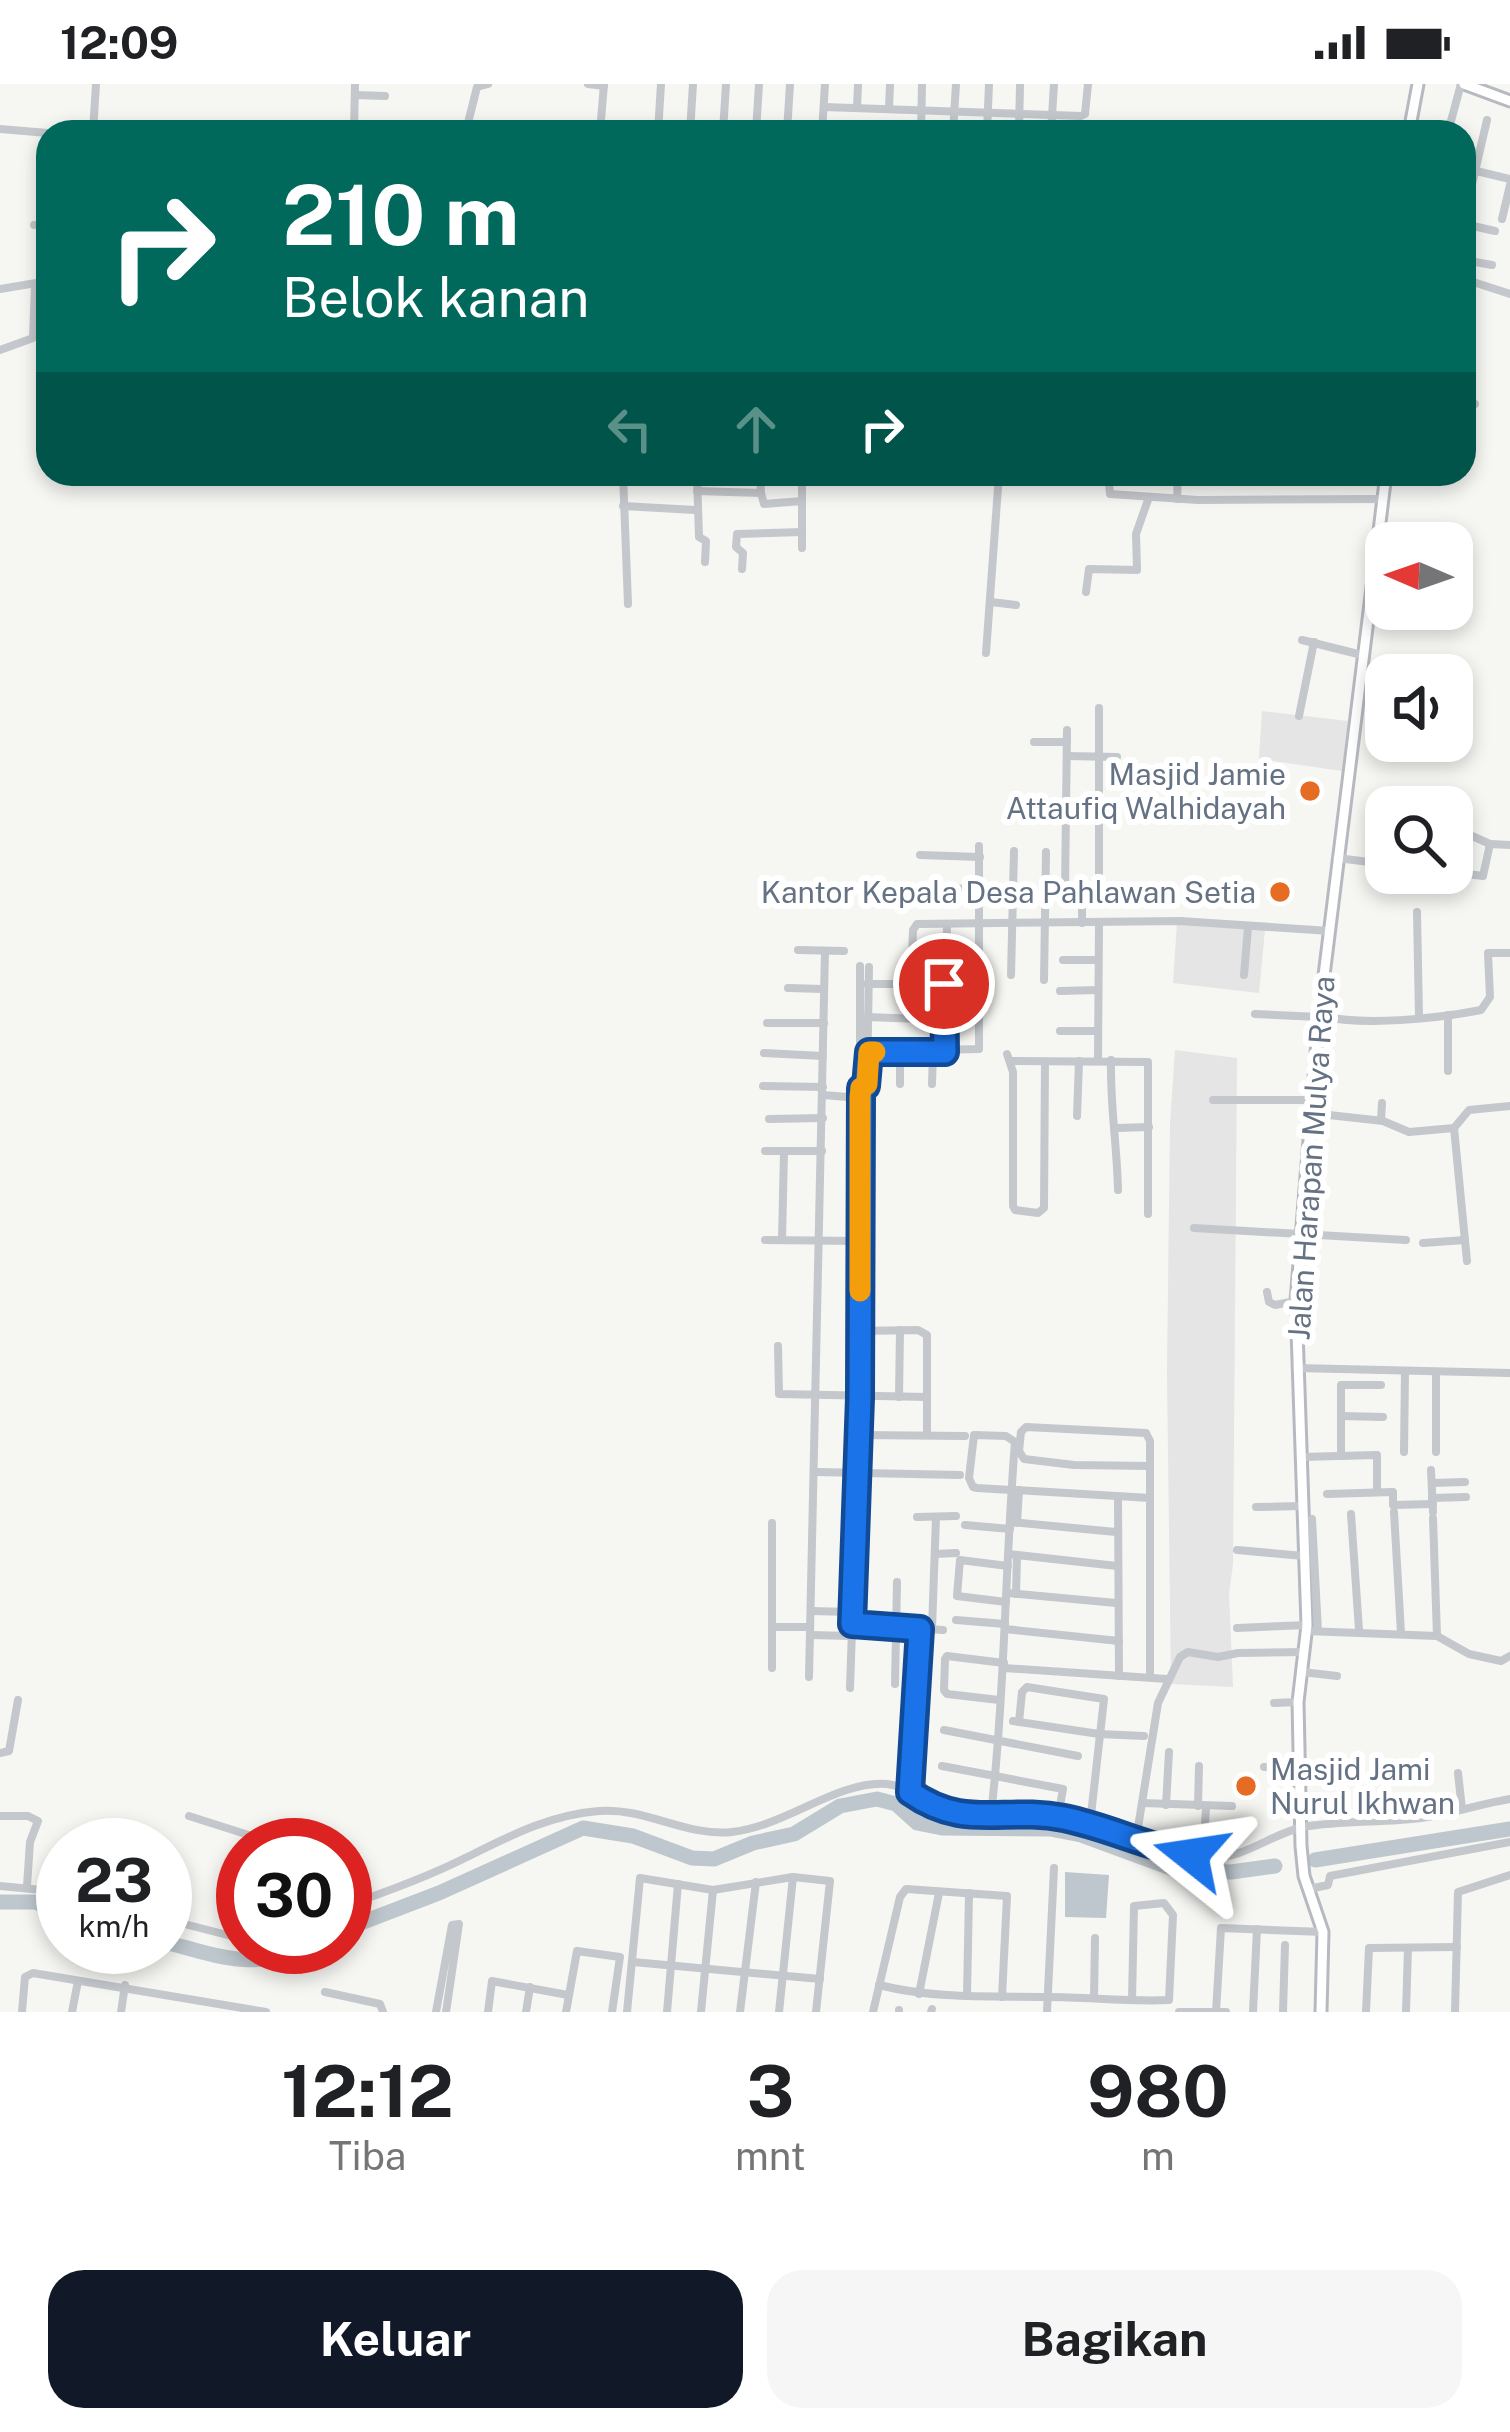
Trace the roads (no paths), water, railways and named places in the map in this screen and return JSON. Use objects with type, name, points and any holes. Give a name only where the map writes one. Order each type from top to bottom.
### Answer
[{"type":"street","points":[[93,84],[93,120]]},
{"type":"street","points":[[469,120],[477,87],[488,84]]},
{"type":"street","points":[[588,84],[604,85],[601,120]]},
{"type":"street","points":[[659,120],[662,84]]},
{"type":"street","points":[[691,120],[693,84]]},
{"type":"street","points":[[724,120],[726,84]]},
{"type":"street","points":[[757,120],[759,84]]},
{"type":"street","points":[[788,120],[790,84]]},
{"type":"street","points":[[823,120],[825,84]]},
{"type":"street","points":[[857,108],[858,84]]},
{"type":"street","points":[[889,108],[890,84]]},
{"type":"street","points":[[922,84],[922,120]]},
{"type":"street","points":[[954,120],[956,84]]},
{"type":"street","points":[[988,120],[989,84]]},
{"type":"street","points":[[1019,120],[1020,84]]},
{"type":"street","points":[[1052,120],[1054,84]]},
{"type":"street","points":[[824,107],[1083,116],[1088,84]]},
{"type":"street","points":[[1411,120],[1418,84]]},
{"type":"street","points":[[1452,120],[1462,84],[1510,101]]},
{"type":"street","points":[[354,120],[355,90],[385,96]]},
{"type":"street","points":[[1486,120],[1476,171],[1510,182],[1502,218]]},
{"type":"street","points":[[0,129],[36,133]]},
{"type":"street","points":[[1476,227],[1496,231]]},
{"type":"street","points":[[1476,263],[1492,266]]},
{"type":"street","points":[[1476,283],[1510,294]]},
{"type":"street","points":[[0,289],[35,285],[33,338],[0,350]]},
{"type":"street","points":[[623,486],[628,604]]},
{"type":"street","points":[[697,486],[695,511],[699,537],[706,541],[706,562]]},
{"type":"street","points":[[761,486],[764,504],[802,501]]},
{"type":"street","points":[[802,486],[802,548]]},
{"type":"street","points":[[986,652],[998,486]]},
{"type":"street","points":[[1109,486],[1109,494],[1177,499],[1383,499]]},
{"type":"street","points":[[1177,499],[1178,486]]},
{"type":"street","name":"Jalan Harapan Mulya Raya","points":[[1309,1889],[1301,1846],[1298,1702],[1310,1629],[1296,1301],[1319,1017],[1385,486]]},
{"type":"street","points":[[697,491],[761,493]]},
{"type":"street","points":[[1086,592],[1089,569],[1138,570],[1136,534],[1148,497]]},
{"type":"street","points":[[623,506],[695,511]]},
{"type":"street","points":[[742,569],[737,534],[802,532]]},
{"type":"street","points":[[991,602],[1016,604]]},
{"type":"street","points":[[1302,640],[1362,655]]},
{"type":"street","points":[[1299,716],[1314,642]]},
{"type":"street","points":[[1099,708],[1099,893]]},
{"type":"street","points":[[1034,742],[1067,736],[1065,891],[1117,893]]},
{"type":"street","points":[[1066,756],[1117,757]]},
{"type":"street","points":[[1473,836],[1510,845]]},
{"type":"street","points":[[1473,873],[1485,874],[1490,844]]},
{"type":"street","points":[[865,1052],[979,1049],[979,846]]},
{"type":"street","points":[[1011,974],[1014,851]]},
{"type":"street","points":[[1044,980],[1046,851]]},
{"type":"street","points":[[920,855],[980,857]]},
{"type":"street","points":[[1337,858],[1365,861]]},
{"type":"street","points":[[923,888],[980,889]]},
{"type":"street","points":[[1082,893],[1082,923]]},
{"type":"street","points":[[1418,912],[1419,1017]]},
{"type":"street","points":[[911,984],[914,926],[1180,922],[1330,931]]},
{"type":"street","points":[[1098,1060],[1100,923]]},
{"type":"street","points":[[945,1052],[947,924]]},
{"type":"street","points":[[1244,975],[1248,927]]},
{"type":"street","points":[[798,950],[844,951]]},
{"type":"street","points":[[809,1677],[825,951]]},
{"type":"street","points":[[1255,1014],[1338,1020],[1448,1015],[1486,1007],[1490,997],[1487,955],[1510,953]]},
{"type":"street","points":[[1064,960],[1098,960]]},
{"type":"street","points":[[850,1688],[860,1398],[865,967]]},
{"type":"street","points":[[864,984],[944,984]]},
{"type":"street","points":[[788,988],[824,988]]},
{"type":"street","points":[[1060,991],[1098,990]]},
{"type":"street","points":[[1448,1015],[1448,1071]]},
{"type":"street","points":[[864,1017],[944,1020]]},
{"type":"street","points":[[766,1023],[824,1023]]},
{"type":"street","points":[[1060,1031],[1098,1031]]},
{"type":"street","points":[[900,1052],[900,1084]]},
{"type":"street","points":[[932,1084],[933,1052]]},
{"type":"street","points":[[764,1053],[823,1055]]},
{"type":"street","points":[[1046,1062],[1044,1208],[1038,1214],[1015,1210],[1010,1058],[1111,1060],[1148,1062],[1148,1214]]},
{"type":"street","points":[[1078,1116],[1079,1060]]},
{"type":"street","points":[[1111,1060],[1110,1115],[1117,1127],[1118,1190]]},
{"type":"street","points":[[763,1086],[860,1093]]},
{"type":"street","points":[[1213,1100],[1310,1106],[1381,1120],[1409,1132],[1454,1128],[1469,1110],[1510,1106]]},
{"type":"street","points":[[1381,1120],[1382,1103]]},
{"type":"street","points":[[770,1119],[824,1118]]},
{"type":"street","points":[[1117,1127],[1149,1127]]},
{"type":"street","points":[[1454,1128],[1468,1261]]},
{"type":"street","points":[[765,1151],[822,1151]]},
{"type":"street","points":[[782,1240],[784,1152]]},
{"type":"street","points":[[1194,1228],[1406,1240]]},
{"type":"street","points":[[765,1240],[860,1241]]},
{"type":"street","points":[[1423,1243],[1465,1240]]},
{"type":"street","points":[[1267,1292],[1275,1305],[1296,1301]]},
{"type":"street","points":[[860,1330],[928,1334],[927,1435]]},
{"type":"street","points":[[899,1397],[900,1330]]},
{"type":"street","points":[[778,1346],[779,1394],[927,1397]]},
{"type":"street","points":[[1297,1368],[1510,1372]]},
{"type":"street","points":[[1404,1452],[1405,1372]]},
{"type":"street","points":[[1436,1372],[1436,1452]]},
{"type":"street","points":[[1341,1456],[1341,1384],[1382,1385]]},
{"type":"street","points":[[1341,1417],[1383,1417]]},
{"type":"street","points":[[1150,1466],[1024,1459],[1019,1451],[1021,1432],[1026,1427],[1146,1432],[1150,1466],[1150,1676]]},
{"type":"street","points":[[991,1815],[1013,1555],[1015,1490],[1013,1439],[974,1435],[971,1486],[1015,1490],[1118,1498],[1150,1498]]},
{"type":"street","points":[[858,1436],[965,1436]]},
{"type":"street","points":[[1301,1457],[1377,1455],[1377,1492]]},
{"type":"street","points":[[1431,1470],[1437,1636]]},
{"type":"street","points":[[816,1472],[960,1475]]},
{"type":"street","points":[[1432,1484],[1465,1482]]},
{"type":"street","points":[[1327,1494],[1393,1492],[1394,1505],[1433,1508],[1466,1497]]},
{"type":"street","points":[[1118,1498],[1119,1676]]},
{"type":"street","points":[[1256,1507],[1302,1506]]},
{"type":"street","points":[[1394,1512],[1401,1634]]},
{"type":"street","points":[[1351,1514],[1359,1630]]},
{"type":"street","points":[[917,1517],[956,1516]]},
{"type":"street","points":[[852,1624],[938,1629],[936,1517]]},
{"type":"street","points":[[1310,1629],[1312,1519]]},
{"type":"street","points":[[772,1523],[772,1669]]},
{"type":"street","points":[[964,1525],[1116,1532]]},
{"type":"street","points":[[1237,1550],[1304,1556]]},
{"type":"street","points":[[935,1554],[956,1553]]},
{"type":"street","points":[[1013,1555],[1117,1566]]},
{"type":"street","points":[[1010,1596],[1008,1566],[1013,1555]]},
{"type":"street","points":[[1008,1566],[960,1560],[956,1596],[1117,1603]]},
{"type":"street","points":[[895,1684],[896,1582]]},
{"type":"street","points":[[811,1611],[852,1612]]},
{"type":"street","points":[[956,1620],[1119,1641]]},
{"type":"street","points":[[772,1627],[851,1636]]},
{"type":"street","points":[[1238,1628],[1437,1636],[1469,1654],[1501,1661],[1510,1656]]},
{"type":"street","points":[[910,1792],[920,1629]]},
{"type":"street","points":[[1136,1841],[1150,1744],[1167,1678],[1180,1657],[1188,1652],[1218,1658],[1303,1652]]},
{"type":"street","points":[[999,1700],[945,1693],[947,1656],[1167,1678]]},
{"type":"street","points":[[1300,1672],[1337,1676]]},
{"type":"street","points":[[1090,1824],[1099,1734],[1102,1698],[1027,1687],[1022,1692],[1016,1721],[1099,1734],[1144,1736]]},
{"type":"street","points":[[0,1753],[8,1753],[18,1700]]},
{"type":"street","points":[[1274,1703],[1298,1702]]},
{"type":"street","points":[[944,1730],[1078,1756]]},
{"type":"street","points":[[1166,1805],[1169,1752]]},
{"type":"street","points":[[941,1766],[1063,1789],[1058,1817]]},
{"type":"street","points":[[1199,1766],[1203,1858]]},
{"type":"street","points":[[1264,1767],[1301,1768]]},
{"type":"street","points":[[1458,1773],[1462,1809]]},
{"type":"street","points":[[372,1897],[522,1828],[558,1818],[616,1810],[705,1832],[732,1832],[790,1816],[845,1790],[887,1784],[947,1814],[1058,1817],[1203,1858],[1253,1849],[1301,1828],[1423,1818],[1510,1799]]},
{"type":"street","points":[[1142,1803],[1232,1806]]},
{"type":"street","points":[[0,1816],[28,1816],[38,1822],[30,1842],[26,1886]]},
{"type":"street","points":[[189,1816],[216,1825]]},
{"type":"street","points":[[1321,2012],[1323,1932],[1309,1889],[1328,1885],[1330,1876],[1510,1842]]},
{"type":"street","points":[[1047,2012],[1054,1868]]},
{"type":"street","points":[[1455,2012],[1458,1892],[1510,1875]]},
{"type":"street","points":[[779,2012],[793,1877]]},
{"type":"street","points":[[627,2012],[640,1878],[713,1890],[793,1877],[830,1881],[816,2012]]},
{"type":"street","points":[[740,2012],[756,1882]]},
{"type":"street","points":[[668,2012],[678,1884]]},
{"type":"street","points":[[0,1886],[36,1888]]},
{"type":"street","points":[[873,2012],[900,1897],[906,1889],[1006,1895],[1002,1997]]},
{"type":"street","points":[[701,2012],[713,1890]]},
{"type":"street","points":[[919,1994],[939,1892]]},
{"type":"street","points":[[967,1996],[969,1893]]},
{"type":"street","points":[[879,1985],[919,1994],[1002,1997],[1048,1997],[1132,2000],[1169,2000],[1173,1915],[1169,1905],[1134,1906],[1132,2000]]},
{"type":"street","points":[[436,2012],[452,1924],[459,1924],[446,2012]]},
{"type":"street","points":[[1252,2012],[1257,1929]]},
{"type":"street","points":[[1216,2012],[1220,1930],[1323,1932]]},
{"type":"street","points":[[1094,1998],[1095,1938]]},
{"type":"street","points":[[1283,2012],[1286,1945]]},
{"type":"street","points":[[1366,2012],[1367,1950],[1457,1947]]},
{"type":"street","points":[[1406,2012],[1408,1948]]},
{"type":"street","points":[[566,2012],[575,1952],[620,1957],[612,2012]]},
{"type":"street","points":[[633,1962],[820,1979]]},
{"type":"street","points":[[22,2012],[27,1973],[125,1985],[266,2012]]},
{"type":"street","points":[[72,2012],[78,1981]]},
{"type":"street","points":[[488,2012],[492,1981],[568,1995]]},
{"type":"street","points":[[121,2012],[125,1985]]},
{"type":"street","points":[[526,2012],[530,1987]]},
{"type":"street","points":[[325,1992],[373,2001],[383,2011]]},
{"type":"street","points":[[171,2012],[174,1995]]},
{"type":"street","points":[[1179,2012],[1226,2012]]},
{"type":"waterway","points":[[372,1919],[583,1828],[633,1836],[692,1858],[714,1859],[753,1843],[794,1834],[840,1806],[877,1799],[896,1804],[917,1823],[942,1828],[1050,1829],[1081,1835],[1176,1870],[1231,1872],[1275,1866]]},
{"type":"waterway","points":[[1315,1860],[1510,1829]]},
{"type":"waterway","points":[[0,1902],[36,1902]]},
{"type":"waterway","points":[[192,1949],[216,1955]]},
{"type":"place","name":"Masjid Jamie Attaufiq Walhidayah","points":[[1310,791]]},
{"type":"place","name":"Kantor Kepala Desa Pahlawan Setia","points":[[1280,892]]},
{"type":"place","name":"Masjid Jami Nurul Ikhwan","points":[[1246,1786]]}]
